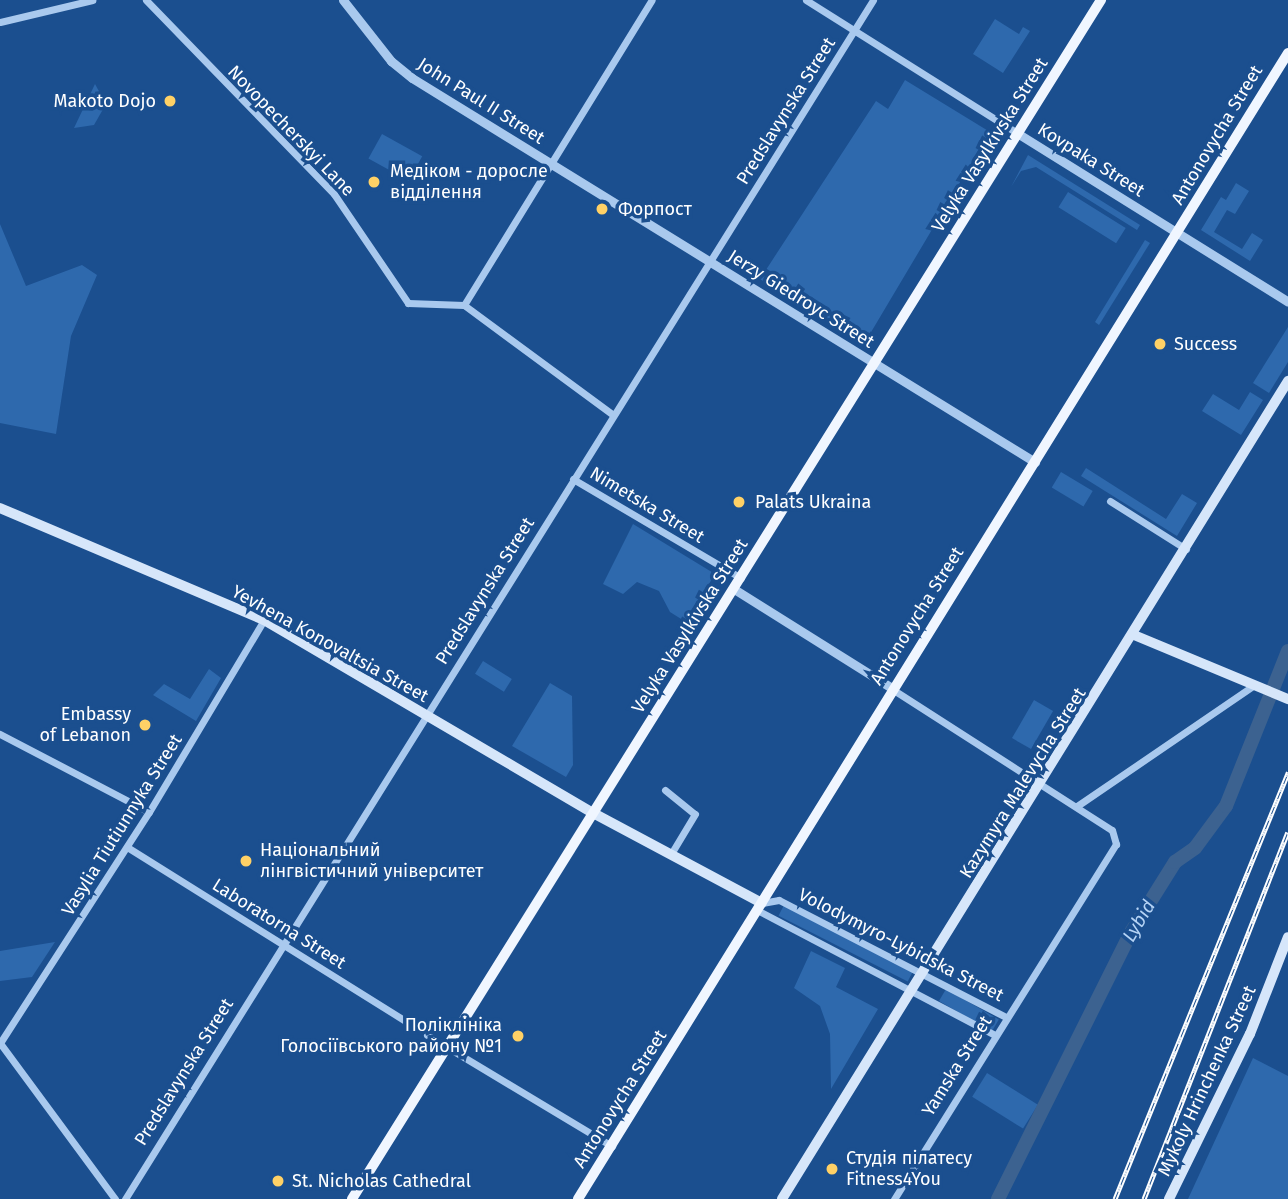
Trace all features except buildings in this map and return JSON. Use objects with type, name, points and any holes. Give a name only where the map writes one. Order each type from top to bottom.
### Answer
[{"type":"main road","name":"Velyka Vasylkivska Street","points":[[352,1199],[596,814],[1101,0]]},
{"type":"main road","name":"Antonovycha Street","points":[[578,1199],[892,688],[1288,53]]},
{"type":"main road","name":"Kazymyra Malevycha Street","points":[[782,1199],[1134,635],[1288,381]]},
{"type":"main road","name":"Yevhena Konovaltsia Street","points":[[0,508],[264,620],[596,814]]},
{"type":"main road","points":[[1134,635],[1286,699]]},
{"type":"main road","name":"Volodymyro-Lybidska Street","points":[[596,814],[759,906]]},
{"type":"main road","name":"Mykoly Hrinchenka Street","points":[[1170,1199],[1250,1034],[1288,937]]},
{"type":"street","points":[[0,22],[92,0]]},
{"type":"street","name":"Novopecherskyi Lane","points":[[146,0],[334,194],[408,303],[464,305]]},
{"type":"street","name":"John Paul II Street","points":[[343,0],[401,70],[550,163]]},
{"type":"street","points":[[612,414],[464,305],[652,0]]},
{"type":"street","name":"Kovpaka Street","points":[[806,0],[1288,302]]},
{"type":"street","name":"Predslavynska Street","points":[[125,1199],[612,414],[711,261],[873,0]]},
{"type":"street","name":"Jerzy Giedroyc Street","points":[[550,163],[1035,462]]},
{"type":"street","name":"Nimetska Street","points":[[573,480],[741,579]]},
{"type":"street","points":[[1110,501],[1186,549]]},
{"type":"street","points":[[734,589],[1077,806],[1257,687]]},
{"type":"street","name":"Vasylia Tiutiunnyka Street","points":[[0,1043],[149,812],[264,620]]},
{"type":"street","points":[[0,733],[149,812]]},
{"type":"street","points":[[665,790],[695,814],[671,854]]},
{"type":"street","name":"Yamska Street","points":[[894,1199],[1116,844],[1112,830],[1077,806]]},
{"type":"street","name":"Laboratorna Street","points":[[127,847],[415,1027]]},
{"type":"street","name":"Volodymyro-Lybidska Street","points":[[759,906],[779,900],[924,972],[1006,1017]]},
{"type":"street","name":"Volodymyro-Lybidska Street","points":[[759,906],[995,1035]]},
{"type":"street","points":[[427,1035],[612,1146]]},
{"type":"street","points":[[0,1043],[115,1199]]},
{"type":"shaded area","points":[[995,19],[1019,34],[1023,27],[1030,31],[1003,73],[973,54]]},
{"type":"shaded area","points":[[905,80],[990,132],[864,344],[760,279],[876,101],[888,109]]},
{"type":"shaded area","points":[[95,84],[106,104],[94,125],[74,128]]},
{"type":"shaded area","points":[[382,134],[422,156],[409,181],[368,158]]},
{"type":"shaded area","points":[[1028,155],[1140,225],[1137,230],[1036,167],[1021,171],[1011,187]]},
{"type":"shaded area","points":[[1236,183],[1249,191],[1235,214],[1227,210],[1214,232],[1242,249],[1252,233],[1263,240],[1250,261],[1201,230],[1221,197],[1226,200]]},
{"type":"shaded area","points":[[1068,192],[1126,228],[1116,243],[1058,207]]},
{"type":"shaded area","points":[[0,224],[26,286],[82,265],[97,275],[71,336],[56,434],[0,423]]},
{"type":"shaded area","points":[[1145,240],[1150,243],[1099,325],[1095,322]]},
{"type":"shaded area","points":[[1288,327],[1288,362],[1269,393],[1253,383]]},
{"type":"shaded area","points":[[1250,392],[1263,400],[1241,435],[1202,411],[1213,394],[1239,410]]},
{"type":"shaded area","points":[[1086,468],[1166,519],[1182,494],[1197,503],[1177,536],[1081,476]]},
{"type":"shaded area","points":[[1061,472],[1093,491],[1083,506],[1052,487]]},
{"type":"shaded area","points":[[633,524],[715,574],[686,622],[670,612],[659,591],[637,582],[623,594],[603,584]]},
{"type":"shaded area","points":[[483,661],[512,679],[504,692],[475,674]]},
{"type":"shaded area","points":[[209,669],[221,678],[196,721],[153,695],[164,684],[190,699]]},
{"type":"shaded area","points":[[550,683],[572,696],[573,765],[566,777],[512,746]]},
{"type":"shaded area","points":[[1034,700],[1053,711],[1031,749],[1012,738]]},
{"type":"shaded area","points":[[784,905],[913,971],[908,982],[779,916]]},
{"type":"shaded area","points":[[55,942],[32,977],[0,981],[0,951]]},
{"type":"shaded area","points":[[811,951],[845,968],[836,987],[878,1009],[831,1089],[830,1034],[820,1006],[794,988]]},
{"type":"shaded area","points":[[946,989],[999,1020],[992,1032],[939,1001]]},
{"type":"shaded area","points":[[1253,1058],[1288,1076],[1288,1199],[1188,1199]]},
{"type":"shaded area","points":[[987,1073],[1038,1105],[1023,1129],[972,1097]]},
{"type":"waterway","name":"Lybid","points":[[998,1199],[1130,934],[1175,862],[1195,848],[1226,806],[1288,651]]},
{"type":"railway","points":[[1115,1199],[1288,772]]},
{"type":"railway","points":[[1144,1199],[1288,832]]},
{"type":"place","name":"Makoto Dojo","points":[[170,101]]},
{"type":"place","name":"Медіком - доросле відділення","points":[[374,182]]},
{"type":"place","name":"Форпост","points":[[602,209]]},
{"type":"place","name":"Success","points":[[1160,344]]},
{"type":"place","name":"Palats Ukraina","points":[[739,502]]},
{"type":"place","name":"Embassy of Lebanon","points":[[145,725]]},
{"type":"place","name":"Національний лінгвістичний університет","points":[[246,861]]},
{"type":"place","name":"Поліклініка Голосіївського району №1","points":[[518,1036]]},
{"type":"place","name":"Студія пілатесу Fitness4You","points":[[832,1169]]},
{"type":"place","name":"St. Nicholas Cathedral","points":[[278,1181]]}]
